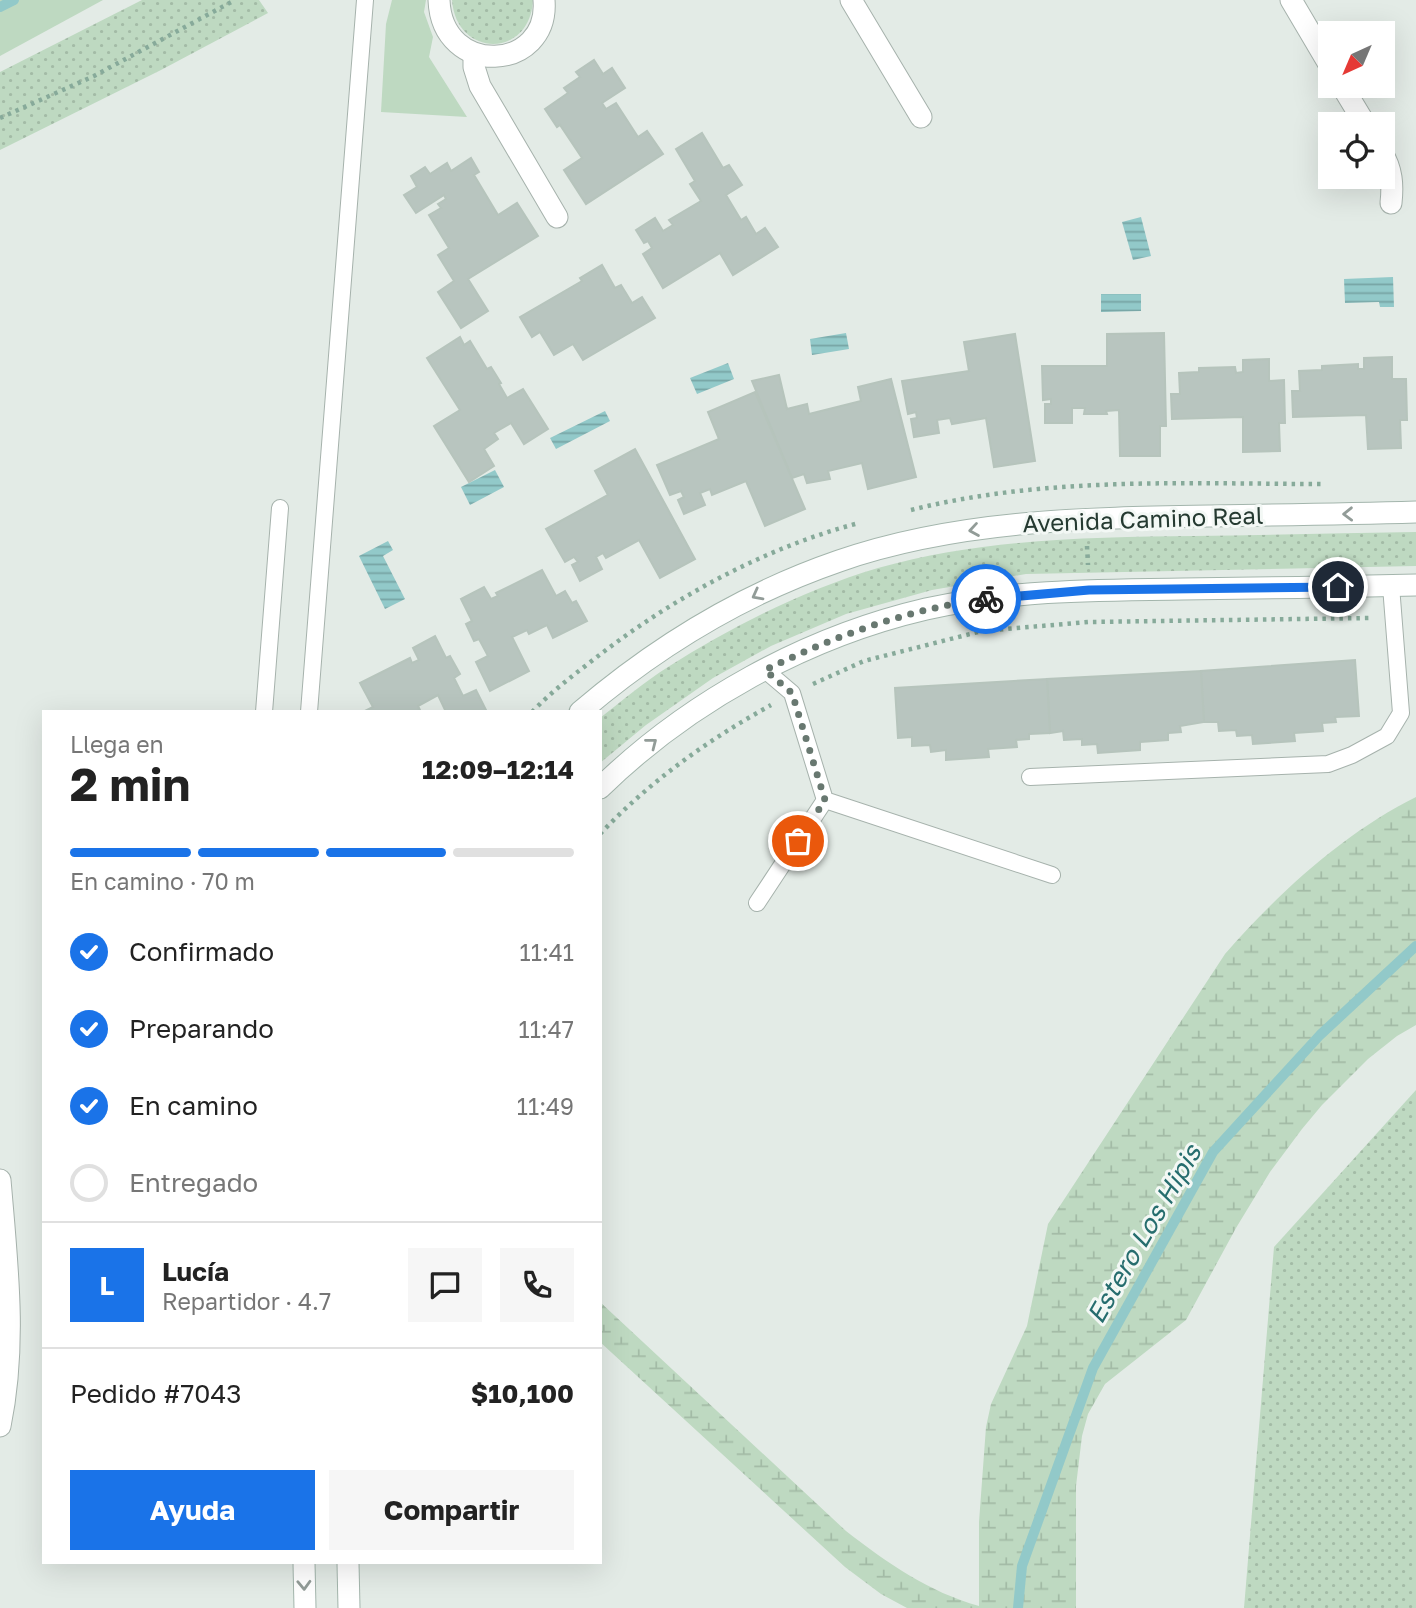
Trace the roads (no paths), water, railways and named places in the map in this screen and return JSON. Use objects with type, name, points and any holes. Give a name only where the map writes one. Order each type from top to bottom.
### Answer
[{"type":"main road","points":[[439,0],[444,26],[451,38],[461,48],[474,54],[496,57],[507,55],[527,44],[540,26],[544,0]]},
{"type":"main road","points":[[851,0],[921,117]]},
{"type":"main road","points":[[1290,0],[1318,46]]},
{"type":"main road","points":[[474,54],[474,67],[480,86],[558,217]]},
{"type":"main road","points":[[1391,189],[1391,203]]},
{"type":"main road","name":"Avenida Camino Real","points":[[582,710],[615,682],[669,643],[766,591],[839,561],[977,528],[1086,518],[1416,512]]},
{"type":"main road","points":[[602,786],[668,730],[765,670],[839,636],[925,610],[1014,595],[1089,590],[1416,585]]},
{"type":"main road","points":[[0,1180],[11,1336],[7,1387],[0,1426]]},
{"type":"main road","points":[[303,1564],[305,1608]]},
{"type":"main road","points":[[348,1564],[349,1608]]},
{"type":"lane","points":[[309,710],[365,0]]},
{"type":"lane","points":[[264,710],[280,508]]},
{"type":"lane","points":[[1030,777],[1328,764],[1352,755],[1387,736],[1401,713],[1391,586]]},
{"type":"lane","points":[[765,670],[792,693],[825,800]]},
{"type":"lane","points":[[825,800],[1052,875]]},
{"type":"lane","points":[[757,903],[825,800]]},
{"type":"water","points":[[1141,217],[1151,256],[1133,260],[1122,222]]},
{"type":"water","points":[[1393,277],[1394,307],[1380,307],[1379,302],[1345,303],[1344,279]]},
{"type":"water","points":[[1101,294],[1141,294],[1141,311],[1101,312]]},
{"type":"water","points":[[846,333],[849,349],[812,355],[810,339]]},
{"type":"water","points":[[728,363],[734,379],[697,394],[690,378]]},
{"type":"water","points":[[605,411],[610,421],[556,449],[550,438]]},
{"type":"water","points":[[495,470],[504,487],[470,505],[461,487]]},
{"type":"water","points":[[388,541],[393,550],[383,556],[405,599],[385,609],[359,556]]},
{"type":"waterway","points":[[0,7],[14,0]]},
{"type":"waterway","name":"Estero Los Hipis","points":[[1018,1608],[1022,1566],[1093,1368],[1213,1152],[1320,1035],[1416,946]]}]
